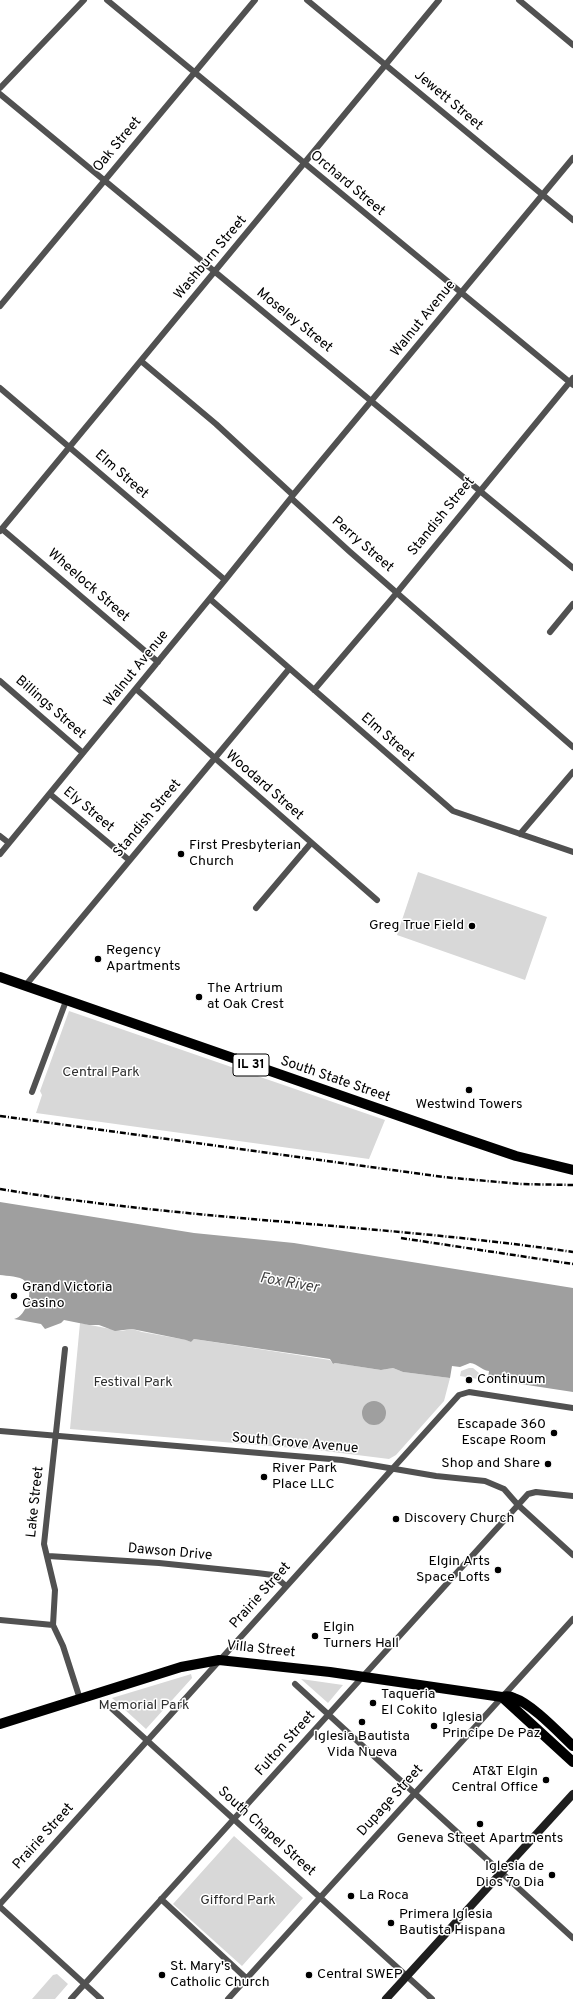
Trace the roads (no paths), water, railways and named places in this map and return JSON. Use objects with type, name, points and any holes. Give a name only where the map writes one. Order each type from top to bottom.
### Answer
[{"type":"main road","name":"South State Street","points":[[0,977],[497,1150],[573,1170]]},
{"type":"main road","name":"Villa Street","points":[[0,1724],[181,1667],[219,1660],[330,1672],[362,1678],[502,1697],[510,1696],[516,1698],[538,1714],[573,1746]]},
{"type":"main road","points":[[502,1697],[573,1762]]},
{"type":"street","points":[[0,88],[84,0]]},
{"type":"street","name":"Orchard Street","points":[[107,0],[461,294],[572,382]]},
{"type":"street","name":"Oak Street","points":[[0,306],[255,0]]},
{"type":"street","name":"Jewett Street","points":[[307,0],[573,220]]},
{"type":"street","name":"Washburn Street","points":[[1,530],[439,0]]},
{"type":"street","points":[[519,0],[573,45]]},
{"type":"street","name":"Moseley Street","points":[[0,94],[573,568]]},
{"type":"street","name":"Walnut Avenue","points":[[0,854],[226,580],[292,496],[372,402],[573,158]]},
{"type":"street","name":"Perry Street","points":[[141,361],[216,424],[349,551],[573,747]]},
{"type":"street","name":"Standish Street","points":[[314,690],[572,382]]},
{"type":"street","name":"Elm Street","points":[[0,388],[226,580]]},
{"type":"street","name":"Wheelock Street","points":[[1,530],[158,662]]},
{"type":"street","name":"Elm Street","points":[[210,599],[453,811],[573,852]]},
{"type":"street","points":[[550,632],[573,604]]},
{"type":"street","name":"Standish Street","points":[[25,986],[289,669]]},
{"type":"street","name":"Billings Street","points":[[0,681],[84,753]]},
{"type":"street","name":"Woodard Street","points":[[136,689],[214,759],[377,900]]},
{"type":"street","points":[[520,834],[573,772]]},
{"type":"street","name":"Ely Street","points":[[50,794],[129,860]]},
{"type":"street","points":[[0,836],[9,843]]},
{"type":"street","points":[[256,908],[311,843]]},
{"type":"street","points":[[32,1092],[66,1001]]},
{"type":"street","name":"Lake Street","points":[[65,1349],[44,1544],[55,1590],[53,1625],[63,1646],[80,1699]]},
{"type":"street","name":"Prairie Street","points":[[0,1904],[459,1395],[469,1392],[573,1408]]},
{"type":"street","name":"South Grove Avenue","points":[[0,1431],[342,1460],[436,1476],[485,1481],[504,1489],[518,1505],[573,1555]]},
{"type":"street","points":[[518,1505],[528,1494],[536,1492],[573,1496]]},
{"type":"street","name":"Fulton Street","points":[[71,1999],[518,1505]]},
{"type":"street","name":"Dawson Drive","points":[[48,1556],[177,1565],[273,1575],[286,1586]]},
{"type":"street","name":"Dupage Street","points":[[228,1999],[573,1619]]},
{"type":"street","points":[[0,1620],[53,1625]]},
{"type":"street","points":[[295,1684],[573,1938]]},
{"type":"street","name":"South Chapel Street","points":[[108,1706],[432,1999]]},
{"type":"street","points":[[386,1999],[573,1794]]},
{"type":"street","points":[[161,1899],[246,1978]]},
{"type":"street","points":[[0,1907],[101,1999]]},
{"type":"water","name":"Fox River","points":[[0,1202],[194,1233],[294,1243],[573,1288],[573,1392],[488,1379],[489,1371],[470,1363],[460,1367],[452,1366],[450,1378],[403,1372],[393,1368],[381,1370],[335,1363],[333,1364],[330,1359],[194,1339],[191,1342],[132,1329],[115,1331],[99,1325],[89,1325],[64,1320],[61,1323],[45,1329],[41,1324],[14,1319],[22,1313],[28,1303],[29,1290],[28,1285],[23,1279],[13,1276],[0,1275]]},
{"type":"water","points":[[374,1401],[379,1402],[385,1408],[385,1418],[379,1424],[374,1425],[369,1424],[363,1418],[362,1413],[363,1408],[369,1402]]},
{"type":"railway","points":[[0,1116],[443,1177],[520,1184],[573,1185]]},
{"type":"railway","points":[[0,1189],[71,1200],[215,1216],[430,1235],[573,1252]]},
{"type":"railway","points":[[401,1238],[573,1264]]},
{"type":"place","name":"First Presbyterian Church","points":[[181,854]]},
{"type":"place","name":"Greg True Field","points":[[472,926]]},
{"type":"place","name":"Regency Apartments","points":[[98,959]]},
{"type":"place","name":"The Artrium at Oak Crest","points":[[199,997]]},
{"type":"place","name":"Westwind Towers","points":[[469,1090]]},
{"type":"place","name":"Grand Victoria Casino","points":[[14,1296]]},
{"type":"place","name":"Continuum","points":[[469,1380]]},
{"type":"place","name":"Escapade 360 Escape Room","points":[[554,1433]]},
{"type":"place","name":"Shop and Share","points":[[548,1464]]},
{"type":"place","name":"River Park Place LLC","points":[[264,1477]]},
{"type":"place","name":"Discovery Church","points":[[396,1519]]},
{"type":"place","name":"Elgin Arts Space Lofts","points":[[498,1570]]},
{"type":"place","name":"Elgin Turners Hall","points":[[315,1636]]},
{"type":"place","name":"Taqueria El Cokito","points":[[373,1703]]},
{"type":"place","name":"Iglesia Bautista Vida Nueva","points":[[362,1722]]},
{"type":"place","name":"Iglesia Principe De Paz","points":[[434,1726]]},
{"type":"place","name":"AT&T Elgin Central Office","points":[[546,1780]]},
{"type":"place","name":"Geneva Street Apartments","points":[[480,1824]]},
{"type":"place","name":"Iglesia de Dios 7o Dia","points":[[552,1875]]},
{"type":"place","name":"La Roca","points":[[351,1896]]},
{"type":"place","name":"Primera Iglesia Bautista Hispana","points":[[391,1923]]},
{"type":"place","name":"St. Mary's Catholic Church","points":[[162,1975]]},
{"type":"place","name":"Central SWEP","points":[[309,1975]]},
{"type":"park label","name":"Central Park","points":[[101,1073]]},
{"type":"park label","name":"Festival Park","points":[[133,1383]]},
{"type":"park label","name":"Memorial Park","points":[[144,1706]]},
{"type":"park label","name":"Gifford Park","points":[[238,1901]]}]
